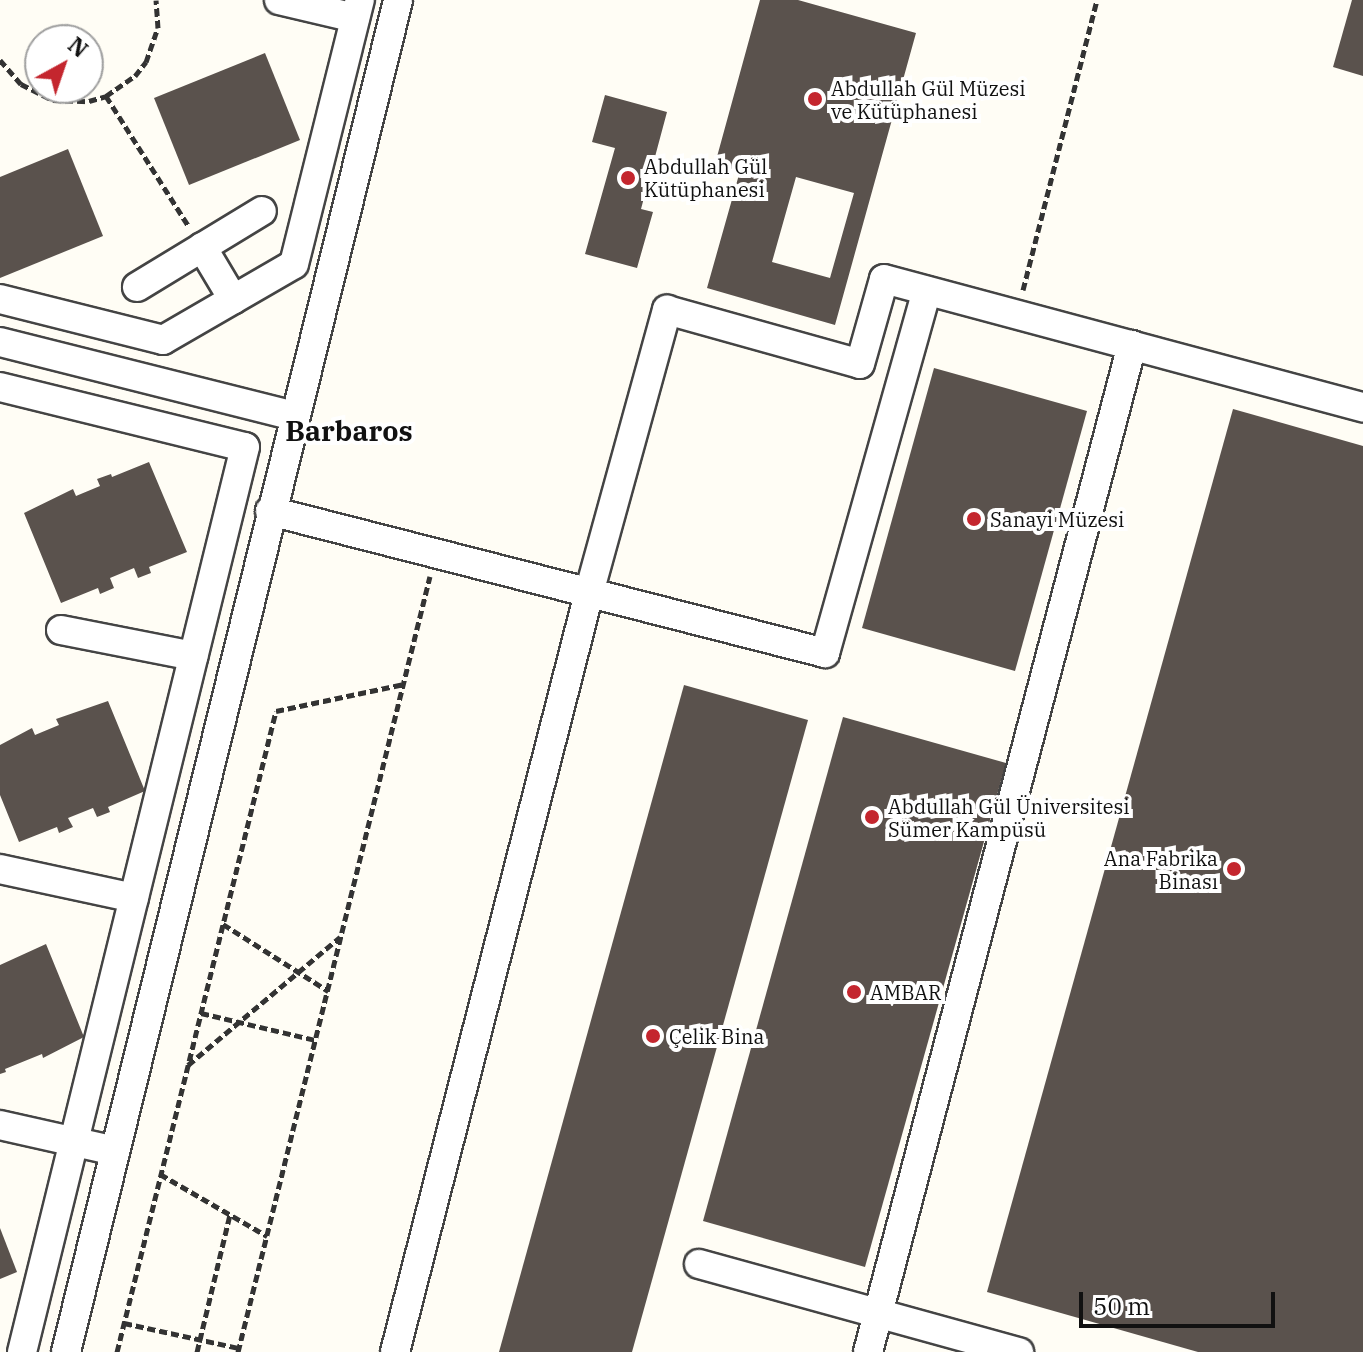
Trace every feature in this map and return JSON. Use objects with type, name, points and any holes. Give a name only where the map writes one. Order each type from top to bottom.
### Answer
[{"type":"street","points":[[0,299],[163,340],[294,264],[358,9],[279,0]]},
{"type":"street","points":[[66,1352],[270,511],[398,0]]},
{"type":"street","points":[[137,287],[262,211]]},
{"type":"street","points":[[202,247],[233,299]]},
{"type":"street","points":[[395,1352],[589,593],[667,310],[860,364],[884,279],[1363,407]]},
{"type":"street","points":[[270,511],[825,653],[927,291]]},
{"type":"street","points":[[0,342],[294,416]]},
{"type":"street","points":[[868,1352],[1132,345]]},
{"type":"street","points":[[72,405],[84,363]]},
{"type":"street","points":[[0,387],[245,447],[22,1352]]},
{"type":"street","points":[[61,630],[193,656]]},
{"type":"street","points":[[0,869],[134,898]]},
{"type":"street","points":[[0,1125],[115,1151]]},
{"type":"street","points":[[699,1264],[1019,1352]]},
{"type":"path","points":[[0,60],[21,84],[53,100],[80,102],[106,96],[135,76],[146,62],[158,28],[156,0]]},
{"type":"path","points":[[1016,315],[1097,0]]},
{"type":"path","points":[[106,96],[202,247]]},
{"type":"path","points":[[124,1323],[239,1350],[436,554]]},
{"type":"path","points":[[117,1352],[276,711],[404,684]]},
{"type":"path","points":[[223,924],[328,991]]},
{"type":"path","points":[[188,1065],[341,936]]},
{"type":"path","points":[[201,1013],[315,1040]]},
{"type":"path","points":[[160,1174],[267,1236]]},
{"type":"path","points":[[197,1352],[230,1215]]},
{"type":"building","name":"Abdullah Gül Müzesi ve Kütüphanesi","points":[[760,0],[798,0],[916,33],[835,325],[707,288],[740,171],[715,164]],"holes":[[[796,177],[854,193],[830,278],[772,262]]]},
{"type":"building","points":[[1352,0],[1363,0],[1363,76],[1333,67]]},
{"type":"building","points":[[265,53],[300,140],[189,185],[154,98]]},
{"type":"building","name":"Abdullah Gül Kütüphanesi","points":[[605,95],[667,112],[641,209],[653,212],[637,268],[585,254],[615,148],[592,142]]},
{"type":"building","points":[[68,149],[103,236],[0,278],[0,177]]},
{"type":"building","name":"Sanayi Müzesi","points":[[934,368],[1087,411],[1015,671],[862,628]]},
{"type":"building","name":"Ana Fabrika Binası","points":[[1233,409],[1363,446],[1363,1352],[1198,1352],[987,1292]]},
{"type":"building","points":[[149,462],[187,552],[149,567],[151,573],[138,578],[134,568],[110,578],[114,588],[100,594],[98,588],[61,603],[24,513],[73,489],[76,496],[100,486],[97,479],[111,474],[112,477]]},
{"type":"building","name":"Çelik Bina","points":[[684,685],[808,720],[632,1352],[499,1352]]},
{"type":"building","points":[[108,701],[145,791],[108,807],[110,812],[97,817],[93,808],[68,818],[73,827],[59,833],[57,827],[19,842],[0,795],[0,745],[32,728],[35,735],[59,725],[56,719]]},
{"type":"building","name":"AMBAR","points":[[843,717],[1006,763],[865,1267],[703,1221]]},
{"type":"building","points":[[46,944],[84,1037],[43,1058],[42,1054],[0,1074],[0,965]]},
{"type":"building","points":[[0,1228],[17,1272],[0,1279]]},
{"type":"place","name":"Abdullah Gül Müzesi ve Kütüphanesi","points":[[815,99]]},
{"type":"place","name":"Abdullah Gül Kütüphanesi","points":[[628,178]]},
{"type":"place","name":"Sanayi Müzesi","points":[[974,519]]},
{"type":"place","name":"Abdullah Gül Üniversitesi Sümer Kampüsü","points":[[872,817]]},
{"type":"place","name":"Ana Fabrika Binası","points":[[1234,869]]},
{"type":"place","name":"AMBAR","points":[[854,992]]},
{"type":"place","name":"Çelik Bina","points":[[653,1036]]},
{"type":"district","name":"Barbaros","points":[[349,431]]}]
